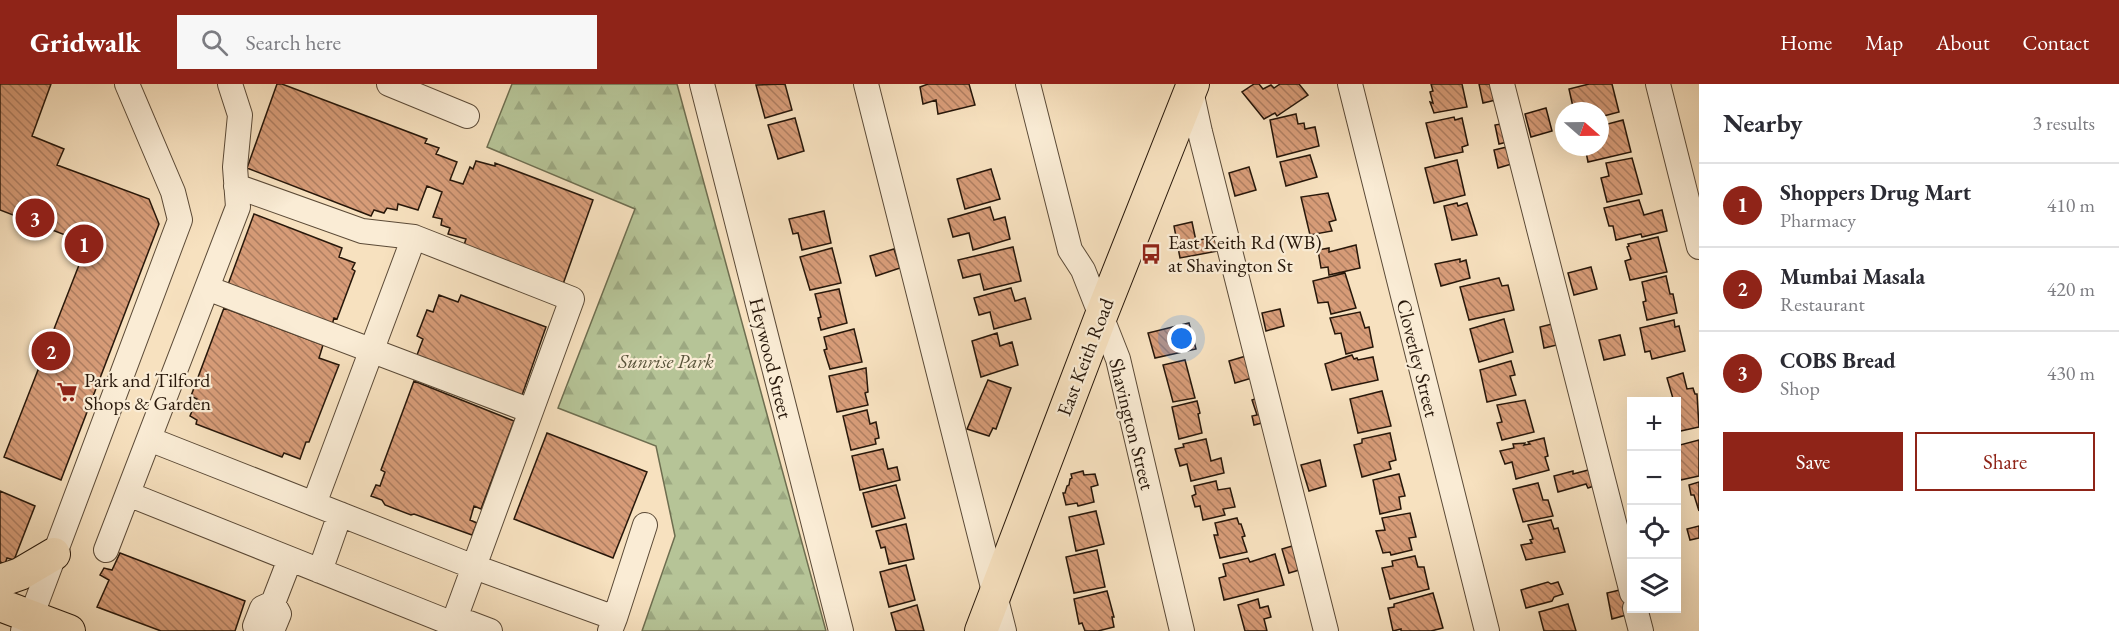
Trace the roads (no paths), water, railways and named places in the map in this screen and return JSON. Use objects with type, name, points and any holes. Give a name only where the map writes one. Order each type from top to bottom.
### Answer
[{"type":"main road","name":"East Keith Road","points":[[981,631],[1191,86]]},
{"type":"main road","points":[[0,581],[20,574],[54,554]]},
{"type":"main road","points":[[0,605],[27,624],[69,631]]},
{"type":"street","points":[[27,624],[180,220],[173,192],[127,84]]},
{"type":"street","points":[[106,550],[238,207],[235,167],[240,115],[230,84]]},
{"type":"street","points":[[389,84],[466,116]]},
{"type":"street","name":"Heywood Street","points":[[702,84],[841,631]]},
{"type":"street","points":[[866,84],[1004,631]]},
{"type":"street","name":"Shavington Street","points":[[1028,84],[1070,250],[1083,270],[1118,359],[1182,631]]},
{"type":"street","name":"Cloverley Street","points":[[1350,84],[1487,631]]},
{"type":"street","points":[[1502,84],[1627,573]]},
{"type":"street","points":[[1658,84],[1699,247]]},
{"type":"street","points":[[1191,86],[1203,143],[1326,631]]},
{"type":"street","points":[[236,186],[362,231],[414,237],[572,299],[453,624]]},
{"type":"street","points":[[314,504],[414,237]]},
{"type":"street","points":[[207,288],[531,411]]},
{"type":"street","points":[[149,439],[474,567],[612,625],[645,525]]},
{"type":"street","points":[[128,494],[453,624],[469,623],[490,631]]},
{"type":"street","points":[[320,571],[340,514]]},
{"type":"street","points":[[264,629],[262,608],[273,603],[290,559]]},
{"type":"street","points":[[1636,613],[1641,631]]},
{"type":"place","name":"COBS Bread","points":[[35,218]]},
{"type":"place","name":"Shoppers Drug Mart","points":[[84,244]]},
{"type":"place","name":"East Keith Rd (WB) at Shavington St","points":[[1151,254]]},
{"type":"place","name":"Mumbai Masala","points":[[51,351]]},
{"type":"place","name":"Park and Tilford Shops & Garden","points":[[67,392]]},
{"type":"park label","name":"Sunrise Park","points":[[666,361]]}]
